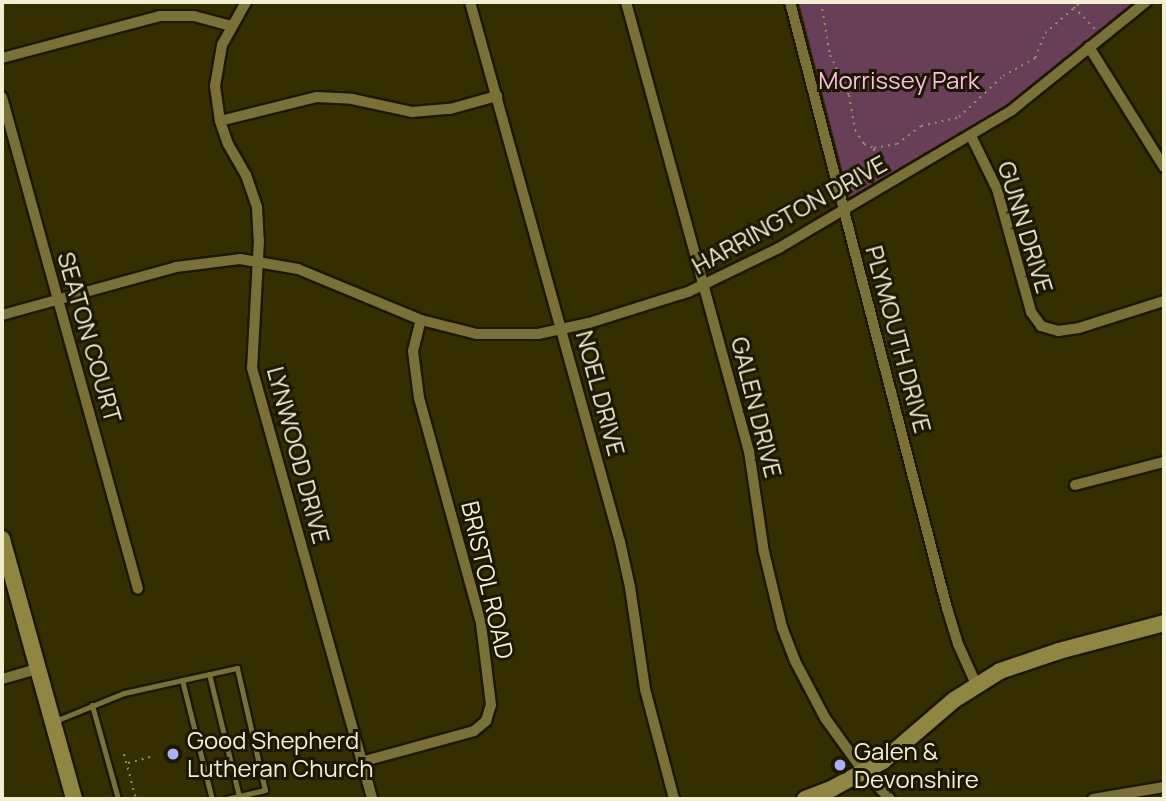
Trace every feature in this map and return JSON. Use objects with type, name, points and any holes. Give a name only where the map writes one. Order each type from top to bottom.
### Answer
[{"type":"street","name":"LYNWOOD DRIVE","points":[[246,2],[231,26],[217,66],[215,86],[220,121],[228,144],[246,175],[257,207],[252,368],[372,799]]},
{"type":"street","name":"NOEL DRIVE","points":[[470,2],[620,542],[630,587],[645,689],[674,799]]},
{"type":"street","name":"GALEN DRIVE","points":[[626,2],[749,451],[764,552],[782,627],[808,690],[864,772],[890,799]]},
{"type":"street","name":"PLYMOUTH DRIVE","points":[[790,2],[947,608],[958,644],[976,684]]},
{"type":"street","name":"HARRINGTON DRIVE","points":[[2,315],[203,261],[257,260],[298,269],[421,320],[477,334],[508,335],[561,330],[657,303],[705,285],[779,248],[1012,110],[1146,2]]},
{"type":"street","points":[[2,58],[160,16],[194,16],[231,26]]},
{"type":"street","points":[[1089,47],[1164,166]]},
{"type":"street","points":[[220,121],[317,97],[352,99],[412,113],[450,109],[497,96]]},
{"type":"street","name":"SEATON COURT","points":[[2,97],[138,589]]},
{"type":"street","name":"GUNN DRIVE","points":[[971,136],[997,189],[1031,312],[1041,326],[1058,331],[1079,328],[1164,301]]},
{"type":"street","name":"BRISTOL ROAD","points":[[361,762],[474,731],[486,720],[491,705],[481,623],[415,379],[413,351],[421,320]]},
{"type":"street","points":[[1075,485],[1164,462]]},
{"type":"street","points":[[2,539],[74,799]]},
{"type":"street","points":[[805,799],[864,772],[905,743],[976,684],[1017,664],[1164,624]]},
{"type":"street","points":[[2,679],[37,669]]},
{"type":"street","points":[[1093,799],[1164,787]]},
{"type":"lane","points":[[52,722],[124,693],[237,668],[265,790],[227,799]]},
{"type":"lane","points":[[209,674],[239,796]]},
{"type":"lane","points":[[182,680],[212,799]]},
{"type":"lane","points":[[92,705],[118,799]]},
{"type":"path","points":[[821,2],[830,55],[849,95],[855,131],[864,144],[874,148],[897,144],[921,126],[959,117],[1003,76],[1035,58],[1045,33],[1081,2]]},
{"type":"path","points":[[1069,2],[1097,32]]},
{"type":"path","points":[[850,189],[868,178],[874,148]]},
{"type":"path","points":[[124,754],[136,799]]},
{"type":"path","points":[[126,763],[154,756]]},
{"type":"green space","name":"Morrissey Park","points":[[799,2],[1136,2],[995,114],[850,200]]},
{"type":"place","name":"Good Shepherd Lutheran Church","points":[[173,754]]},
{"type":"place","name":"Galen & Devonshire","points":[[840,765]]}]
